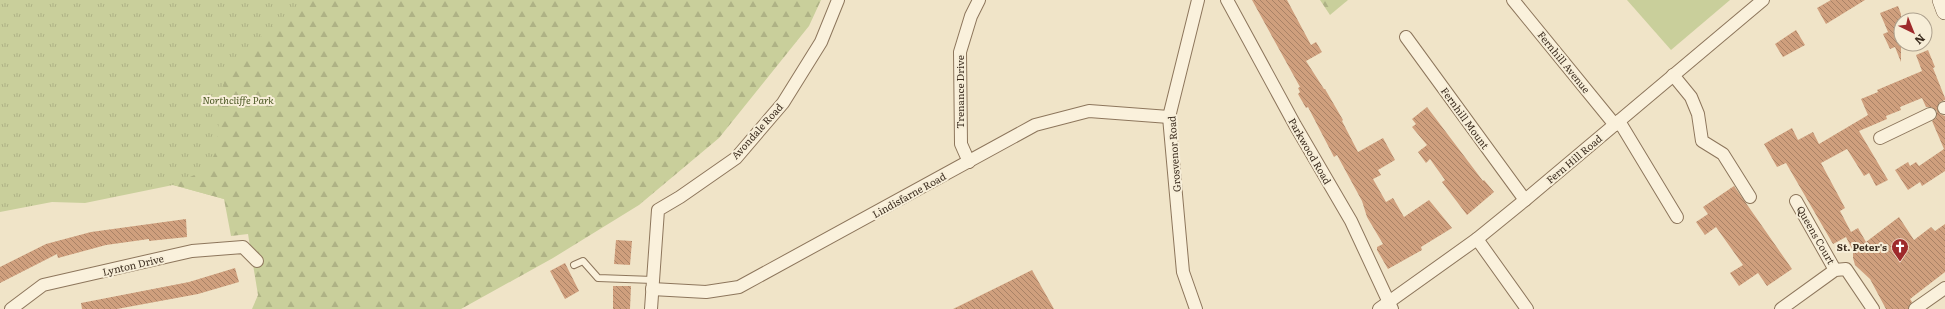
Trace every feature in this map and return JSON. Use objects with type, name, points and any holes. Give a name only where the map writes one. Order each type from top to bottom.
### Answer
[{"type":"street","name":"Avondale Road","points":[[651,309],[658,210],[680,197],[736,158],[774,114],[783,103],[821,42],[838,0]]},
{"type":"street","name":"Trenance Drive","points":[[969,162],[961,144],[960,52],[971,16],[978,0]]},
{"type":"street","name":"Grosvenor Road","points":[[1196,309],[1183,272],[1169,117],[1198,0]]},
{"type":"street","name":"Parkwood Road","points":[[1227,0],[1295,126],[1351,221],[1387,307]]},
{"type":"street","name":"Fernhill Avenue","points":[[1513,0],[1617,123],[1677,216]]},
{"type":"street","name":"Fern Hill Road","points":[[1387,307],[1477,239],[1525,200],[1762,0]]},
{"type":"street","points":[[1941,0],[1945,11]]},
{"type":"street","name":"Fernhill Mount","points":[[1406,36],[1525,200]]},
{"type":"street","points":[[1673,75],[1691,97],[1698,114],[1702,141],[1723,154],[1750,198]]},
{"type":"street","name":"Lindisfarne Road","points":[[652,284],[706,292],[738,287],[1035,125],[1089,111],[1169,117]]},
{"type":"street","points":[[1880,138],[1930,114]]},
{"type":"street","name":"Queens Court","points":[[1796,201],[1841,270],[1873,309]]},
{"type":"street","points":[[1477,239],[1527,309]]},
{"type":"street","name":"Lynton Drive","points":[[11,309],[43,285],[192,251],[243,247],[257,261]]},
{"type":"street","points":[[1783,308],[1841,270]]},
{"type":"street","points":[[1915,309],[1945,288]]},
{"type":"lane","points":[[574,265],[584,261],[598,278],[652,284]]},
{"type":"green space","name":"Northcliffe Park","points":[[0,0],[489,0],[224,199],[173,185],[85,203],[52,202],[0,212]]},
{"type":"green space","points":[[312,0],[821,0],[809,26],[719,138],[639,205],[553,258],[461,309],[252,309],[258,295],[248,234],[231,236],[224,199],[173,185],[207,169],[215,153],[225,74],[269,28]]},
{"type":"green space","points":[[1320,0],[1348,0],[1330,15]]},
{"type":"green space","points":[[1627,0],[1730,0],[1671,50]]},
{"type":"building","points":[[1252,0],[1287,0],[1311,45],[1316,42],[1322,52],[1306,61],[1325,89],[1343,120],[1342,121],[1358,152],[1383,138],[1395,160],[1378,170],[1381,175],[1373,179],[1386,202],[1393,198],[1404,217],[1429,200],[1452,228],[1421,247],[1422,250],[1388,269],[1377,250],[1377,247],[1383,244],[1367,217],[1362,201],[1337,155],[1334,157],[1308,107],[1306,108],[1298,94],[1300,92],[1298,88],[1300,87]]},
{"type":"building","points":[[1831,0],[1865,0],[1826,24],[1817,8]]},
{"type":"building","points":[[1898,6],[1900,12],[1893,12],[1893,48],[1890,49],[1883,34],[1888,32],[1880,13]]},
{"type":"building","points":[[1796,30],[1805,45],[1783,57],[1775,44]]},
{"type":"building","points":[[1897,52],[1901,52],[1901,62]]},
{"type":"building","points":[[1923,52],[1929,52],[1935,67],[1933,68],[1945,98],[1945,100],[1940,102],[1937,108],[1940,114],[1945,116],[1945,171],[1922,186],[1920,182],[1908,190],[1895,170],[1908,162],[1910,166],[1916,162],[1919,166],[1944,149],[1932,121],[1936,118],[1937,111],[1931,107],[1926,107],[1922,98],[1900,107],[1901,110],[1886,116],[1887,119],[1859,131],[1888,180],[1876,186],[1869,173],[1864,176],[1847,149],[1821,163],[1845,208],[1840,211],[1851,232],[1858,228],[1866,242],[1899,217],[1914,240],[1931,227],[1935,231],[1945,224],[1945,272],[1910,299],[1912,302],[1908,309],[1886,309],[1870,279],[1855,265],[1853,251],[1846,237],[1833,244],[1786,163],[1777,167],[1764,144],[1792,128],[1798,140],[1813,132],[1819,144],[1868,115],[1861,99],[1878,92],[1877,90],[1922,71],[1916,55]]},
{"type":"building","points":[[1427,107],[1483,181],[1484,180],[1494,192],[1467,215],[1442,182],[1445,180],[1430,159],[1426,163],[1418,152],[1427,145],[1412,127],[1416,124],[1412,119]]},
{"type":"building","points":[[1734,186],[1792,269],[1767,286],[1758,273],[1739,286],[1730,273],[1743,265],[1716,227],[1705,235],[1696,222],[1708,214],[1703,207]]},
{"type":"building","points":[[186,219],[187,237],[149,241],[149,239],[106,245],[58,258],[57,254],[0,283],[0,267],[46,244],[91,232]]},
{"type":"building","points":[[616,240],[632,241],[630,265],[614,264]]},
{"type":"building","points":[[565,263],[579,291],[565,299],[550,271]]},
{"type":"building","points":[[235,268],[239,282],[198,294],[117,309],[82,309],[81,303],[189,282]]},
{"type":"building","points":[[1032,270],[1054,309],[953,309]]},
{"type":"building","points":[[613,286],[631,286],[630,309],[613,309]]},
{"type":"place","name":"St. Peter's","points":[[1900,262]]}]
